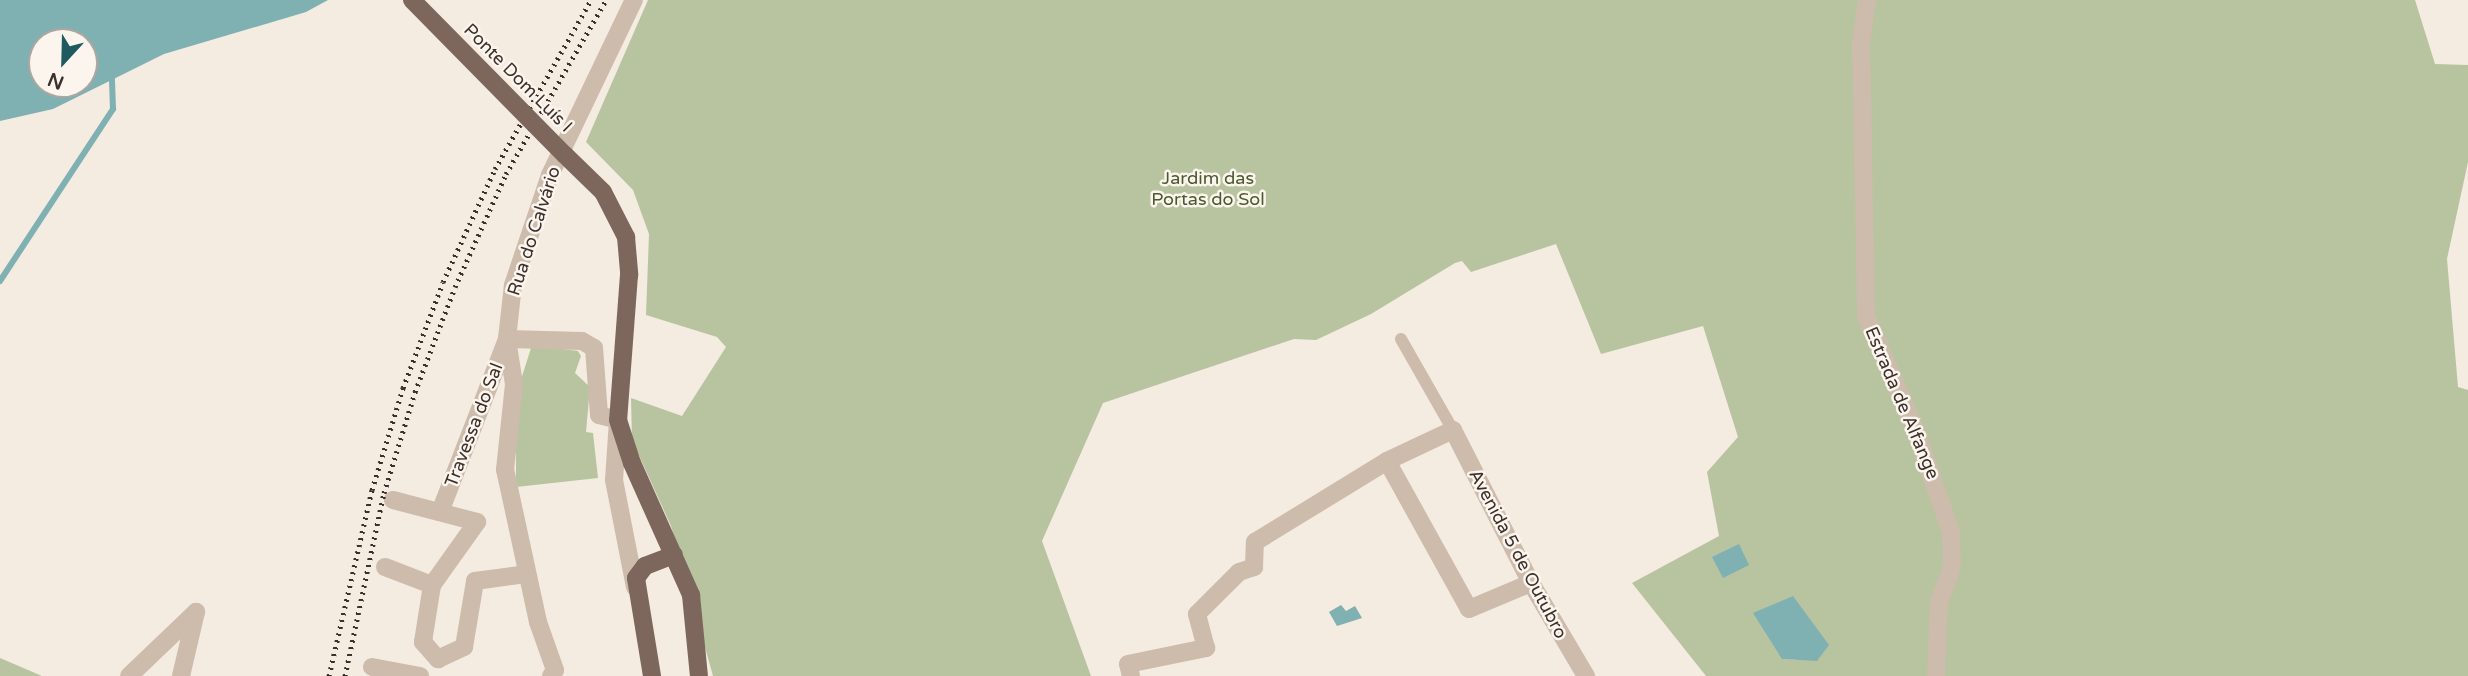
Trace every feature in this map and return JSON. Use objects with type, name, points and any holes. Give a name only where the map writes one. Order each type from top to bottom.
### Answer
[{"type":"main road","name":"Ponte Dom Luís I","points":[[412,0],[603,192],[626,237],[629,275],[618,420]]},
{"type":"main road","points":[[618,420],[632,463],[691,595],[699,676]]},
{"type":"main road","points":[[652,676],[635,587],[645,566],[674,555]]},
{"type":"street","name":"Rua do Calvário","points":[[551,676],[555,670],[538,622],[505,470],[514,384],[507,339],[513,285],[550,175],[634,0]]},
{"type":"street","name":"Estrada de Alfange","points":[[1867,0],[1861,44],[1866,316],[1917,434],[1951,533],[1952,567],[1939,602],[1936,676]]},
{"type":"street","points":[[507,339],[582,341],[594,348],[598,415],[618,420],[614,481],[635,587]]},
{"type":"street","name":"Travessa do Sal","points":[[440,512],[507,339]]},
{"type":"street","points":[[1131,676],[1128,664],[1206,649],[1197,614],[1239,572],[1254,566],[1255,542],[1387,461],[1453,430]]},
{"type":"street","name":"Avenida 5 de Outubro","points":[[1453,430],[1531,583],[1586,676]]},
{"type":"street","points":[[1387,461],[1469,610],[1531,583]]},
{"type":"street","points":[[393,500],[477,522],[432,585],[423,642],[437,667],[464,647],[475,580],[527,574]]},
{"type":"street","points":[[385,567],[432,585]]},
{"type":"street","points":[[130,676],[196,612],[181,676]]},
{"type":"street","points":[[372,667],[420,676]]},
{"type":"lane","points":[[1401,339],[1453,430]]},
{"type":"green space","name":"Jardim das Portas do Sol","points":[[648,0],[2415,0],[2435,64],[2468,65],[2468,162],[2447,259],[2458,387],[2468,390],[2468,676],[1706,676],[1632,583],[1719,536],[1707,472],[1738,437],[1703,326],[1601,354],[1556,244],[1471,272],[1462,261],[1455,263],[1371,314],[1316,340],[1294,339],[1103,403],[1042,541],[1091,676],[713,676],[671,526],[632,440],[631,398],[682,416],[726,347],[717,337],[646,315],[649,234],[633,190],[586,142]],"holes":[[[1829,644],[1804,660],[1782,659]]]},
{"type":"green space","points":[[532,345],[578,351],[581,356],[575,373],[590,387],[586,432],[593,433],[598,478],[516,487],[516,395]]},
{"type":"green space","points":[[0,658],[42,676],[0,676]]},
{"type":"water","points":[[0,0],[328,0],[306,12],[164,54],[98,87],[98,28],[28,28],[28,98],[75,98],[53,109],[0,121]]},
{"type":"water","points":[[1739,544],[1749,565],[1723,578],[1712,557]]},
{"type":"water","points":[[1793,596],[1829,645],[1817,661],[1782,659],[1753,613]]},
{"type":"water","points":[[1341,605],[1346,611],[1355,606],[1362,618],[1337,626],[1329,612]]},
{"type":"waterway","points":[[0,281],[113,109],[112,72]]},
{"type":"railway","points":[[329,676],[372,490],[403,388],[443,282],[495,169],[591,0]]},
{"type":"railway","points":[[345,676],[384,493],[415,392],[455,287],[506,174],[606,0]]}]
